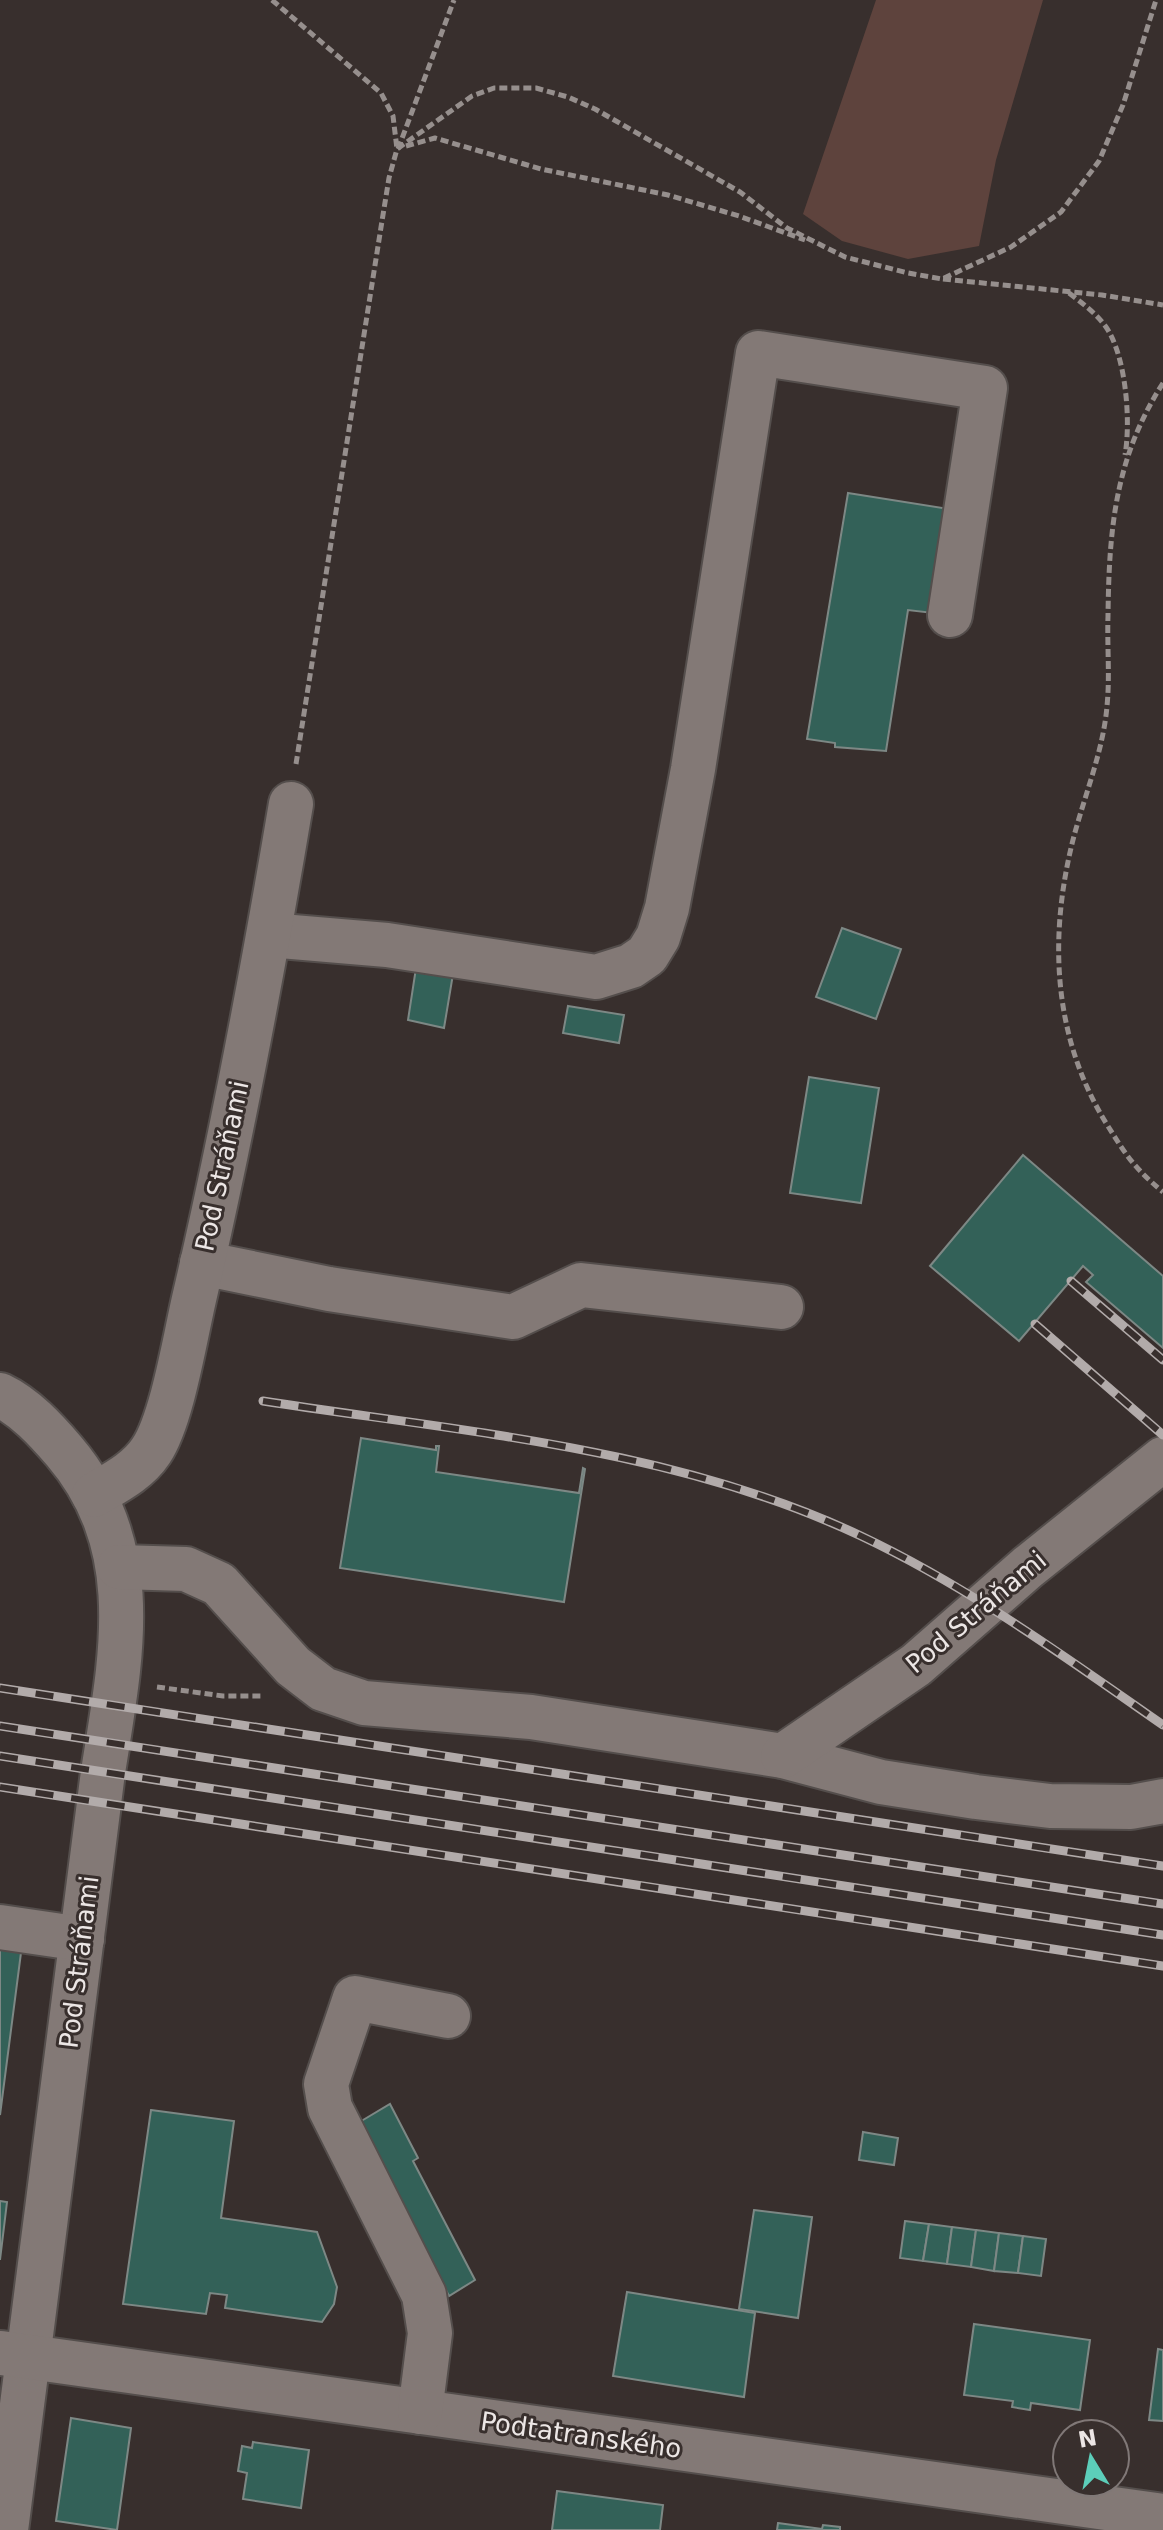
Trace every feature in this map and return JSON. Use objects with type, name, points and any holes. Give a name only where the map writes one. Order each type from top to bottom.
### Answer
[{"type":"street","points":[[269,935],[387,945],[596,977],[631,966],[647,955],[658,937],[667,908],[693,769],[758,353],[985,388],[950,615]]},
{"type":"street","name":"Pod Stráňami","points":[[94,1495],[133,1471],[152,1450],[176,1380],[269,935],[291,804]]},
{"type":"street","points":[[202,1263],[329,1289],[513,1317],[581,1285],[781,1307]]},
{"type":"street","name":"Pod Stráňami","points":[[0,1395],[46,1430],[94,1495],[108,1528],[119,1567],[123,1605],[82,1939],[15,2355],[6,2530]]},
{"type":"street","name":"Pod Stráňami","points":[[783,1756],[916,1665],[1028,1567],[1163,1459]]},
{"type":"street","points":[[119,1567],[186,1569],[219,1584],[293,1666],[323,1689],[364,1703],[531,1717],[783,1756],[881,1782],[1050,1806],[1131,1807],[1163,1801]]},
{"type":"street","points":[[0,1927],[82,1939]]},
{"type":"street","points":[[420,2412],[430,2333],[424,2295],[330,2108],[326,2084],[355,1998],[448,2016]]},
{"type":"street","name":"Podtatranského","points":[[15,2355],[420,2412],[1094,2519],[1163,2516]]},
{"type":"path","points":[[272,0],[381,93],[393,116],[397,149]]},
{"type":"path","points":[[291,804],[327,557],[353,414],[389,178],[397,149],[454,0]]},
{"type":"path","points":[[942,279],[1011,247],[1061,212],[1099,161],[1123,105],[1156,0]]},
{"type":"path","points":[[397,149],[472,96],[494,88],[536,88],[595,109],[705,170],[787,228],[845,257],[942,279],[1067,291],[1161,307]]},
{"type":"path","points":[[397,149],[435,138],[541,169],[668,195],[826,247]]},
{"type":"path","points":[[1067,291],[1096,314],[1108,330],[1118,353],[1128,439],[1112,528],[1107,711],[1062,894],[1058,982],[1070,1041],[1093,1102],[1125,1156],[1163,1192]]},
{"type":"path","points":[[1123,468],[1137,426],[1163,383]]},
{"type":"path","points":[[116,1681],[223,1696],[268,1696]]},
{"type":"shaded area","points":[[876,0],[1043,0],[996,160],[979,246],[908,259],[842,241],[803,214]]},
{"type":"building","points":[[848,493],[949,509],[933,613],[908,610],[886,751],[835,747],[835,743],[807,739]]},
{"type":"building","points":[[842,928],[901,949],[876,1019],[816,997]]},
{"type":"building","points":[[416,968],[453,974],[444,1028],[408,1020]]},
{"type":"building","points":[[568,1006],[624,1015],[619,1043],[563,1033]]},
{"type":"building","points":[[809,1077],[879,1088],[861,1203],[790,1193]]},
{"type":"building","points":[[1023,1155],[1163,1276],[1163,1348],[1086,1282],[1093,1275],[1083,1266],[1019,1341],[930,1266]]},
{"type":"building","points":[[361,1438],[436,1450],[439,1446],[436,1472],[579,1493],[585,1469],[564,1602],[340,1568]]},
{"type":"building","points":[[0,1942],[22,1945],[0,2115]]},
{"type":"building","points":[[390,2104],[418,2158],[413,2161],[475,2280],[449,2296],[358,2123]]},
{"type":"building","points":[[151,2110],[234,2121],[221,2218],[317,2232],[337,2287],[334,2304],[322,2322],[225,2308],[227,2295],[210,2293],[206,2314],[123,2304]]},
{"type":"building","points":[[863,2132],[898,2138],[894,2165],[859,2160]]},
{"type":"building","points":[[0,2201],[7,2202],[0,2260]]},
{"type":"building","points":[[754,2210],[812,2217],[798,2318],[739,2309]]},
{"type":"building","points":[[905,2221],[929,2224],[923,2261],[900,2258]]},
{"type":"building","points":[[929,2224],[952,2227],[947,2264],[923,2261]]},
{"type":"building","points":[[952,2227],[976,2230],[971,2267],[947,2264]]},
{"type":"building","points":[[976,2230],[999,2233],[994,2271],[971,2267]]},
{"type":"building","points":[[999,2233],[1023,2236],[1018,2273],[994,2271]]},
{"type":"building","points":[[1023,2236],[1046,2239],[1041,2276],[1018,2273]]},
{"type":"building","points":[[627,2292],[755,2313],[744,2397],[613,2376]]},
{"type":"building","points":[[974,2324],[1090,2340],[1080,2410],[1031,2403],[1030,2410],[1012,2407],[1013,2401],[964,2395]]},
{"type":"building","points":[[1158,2349],[1163,2350],[1163,2421],[1149,2420]]},
{"type":"building","points":[[71,2418],[131,2428],[117,2530],[56,2521]]},
{"type":"building","points":[[253,2442],[309,2450],[301,2508],[243,2499],[247,2473],[238,2471],[242,2446],[252,2448]]},
{"type":"building","points":[[557,2491],[663,2505],[660,2530],[552,2530]]},
{"type":"building","points":[[778,2523],[822,2529],[823,2525],[840,2527],[840,2530],[777,2530]]},
{"type":"railway","points":[[1071,1281],[1163,1360]]},
{"type":"railway","points":[[1035,1324],[1163,1435]]},
{"type":"railway","points":[[263,1401],[568,1447],[717,1482],[790,1506],[861,1536],[940,1577],[1016,1624],[1163,1725]]},
{"type":"railway","points":[[0,1688],[1163,1866]]},
{"type":"railway","points":[[0,1726],[1163,1904]]},
{"type":"railway","points":[[0,1756],[1163,1935]]},
{"type":"railway","points":[[0,1787],[1163,1966]]}]
